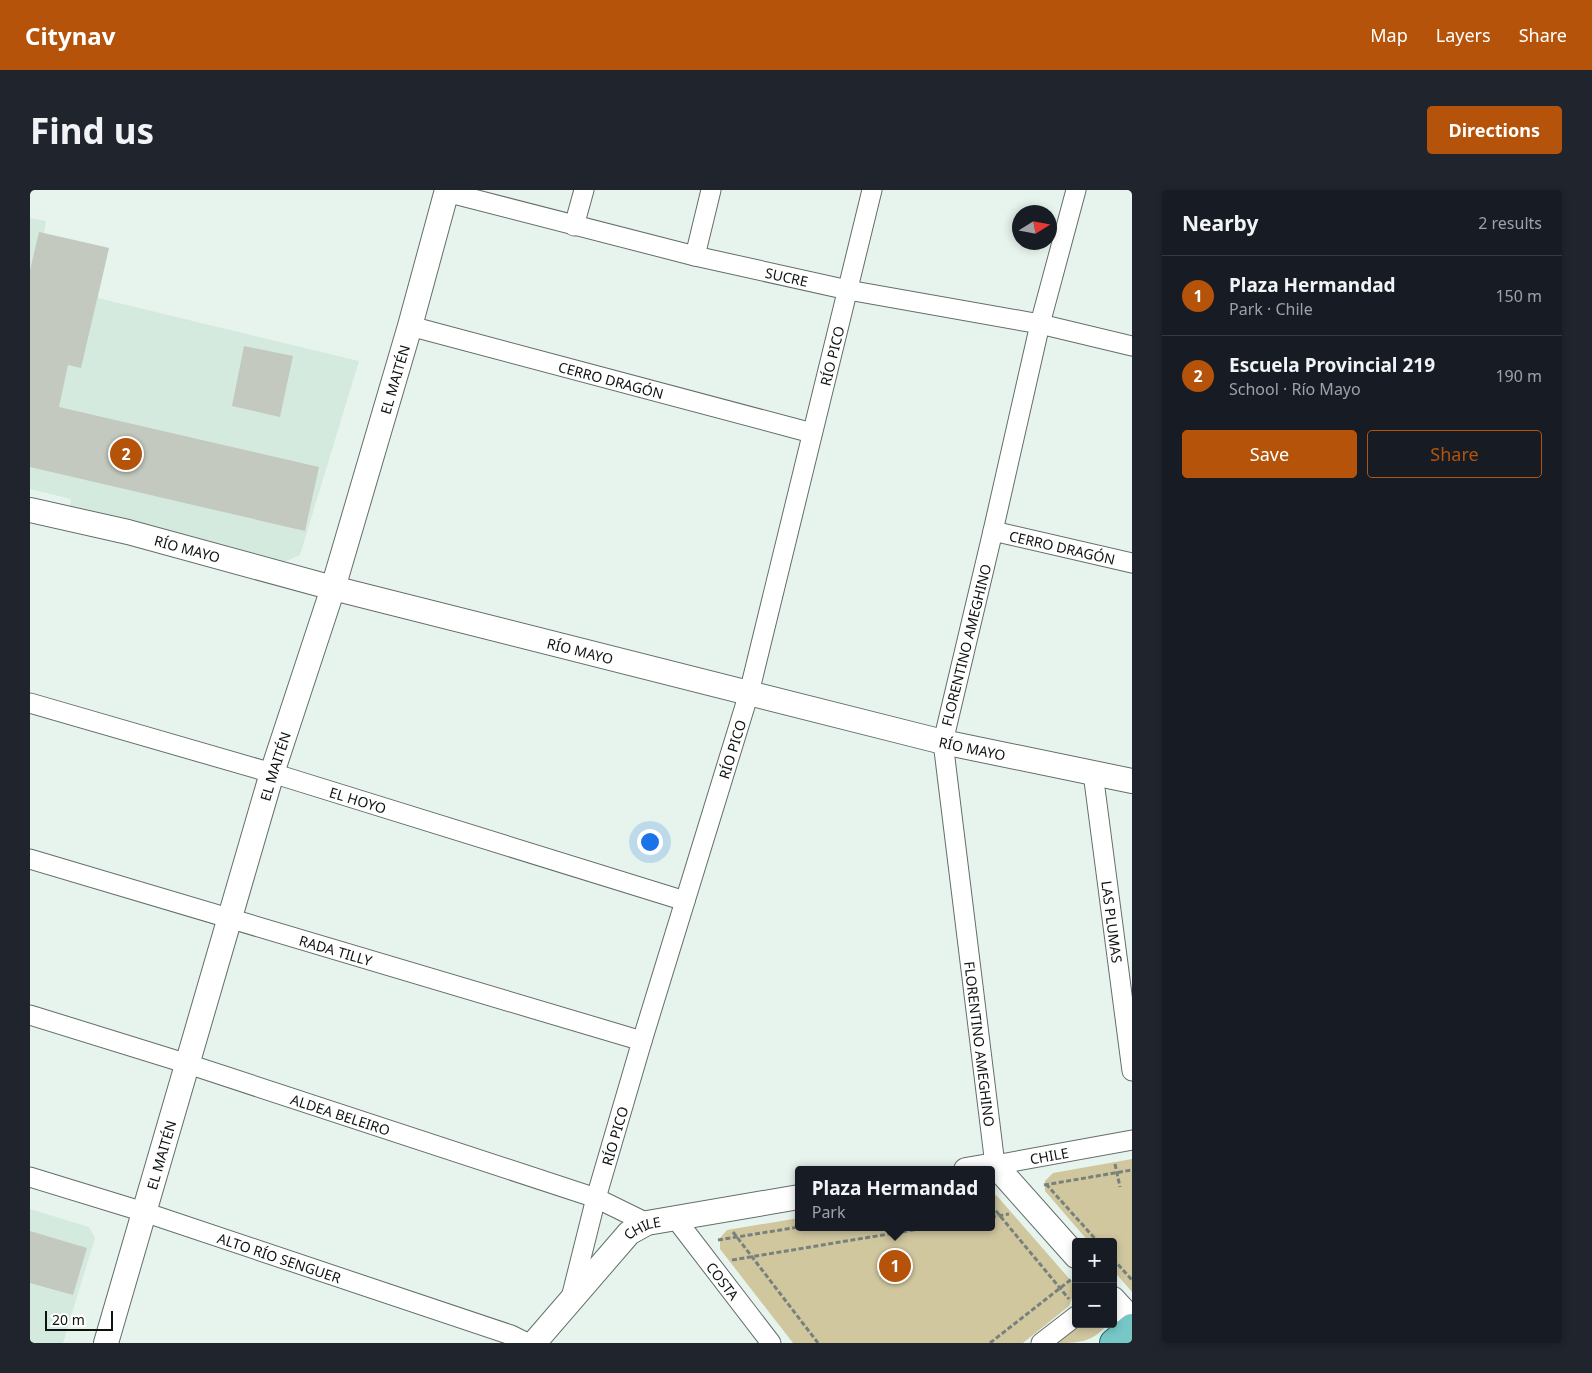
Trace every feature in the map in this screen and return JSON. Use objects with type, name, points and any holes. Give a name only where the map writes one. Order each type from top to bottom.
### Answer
[{"type":"main road","points":[[1114,1343],[1132,1328]]},
{"type":"street","points":[[574,226],[584,190]]},
{"type":"street","points":[[694,256],[711,190]]},
{"type":"street","name":"RÍO PICO","points":[[571,1300],[596,1198],[642,1041],[749,693],[872,190]]},
{"type":"street","name":"FLORENTINO AMEGHINO","points":[[995,1165],[943,742],[1040,324],[1076,190]]},
{"type":"street","name":"SUCRE","points":[[446,191],[694,256],[848,290],[1040,324],[1132,346]]},
{"type":"street","name":"EL MAITÉN","points":[[106,1343],[272,773],[333,588],[410,326],[446,191]]},
{"type":"street","name":"CERRO DRAGÓN","points":[[410,326],[812,432]]},
{"type":"street","name":"RÍO MAYO","points":[[30,510],[128,532],[333,588],[943,742],[1132,781]]},
{"type":"street","name":"CERRO DRAGÓN","points":[[993,531],[1132,563]]},
{"type":"street","name":"EL HOYO","points":[[30,703],[272,773],[685,901]]},
{"type":"street","name":"LAS PLUMAS","points":[[1093,773],[1132,1071]]},
{"type":"street","name":"RADA TILLY","points":[[30,859],[642,1041]]},
{"type":"street","name":"ALDEA BELEIRO","points":[[30,1015],[188,1064],[596,1198],[647,1223]]},
{"type":"street","name":"CHILE","points":[[989,1166],[1132,1140]]},
{"type":"street","points":[[995,1165],[1072,1252]]},
{"type":"street","name":"ALTO RÍO SENGUER","points":[[30,1177],[144,1212],[511,1334],[527,1343]]},
{"type":"street","name":"CHILE","points":[[534,1343],[629,1233],[647,1223],[795,1198]]},
{"type":"street","name":"COSTA","points":[[675,1218],[772,1343]]},
{"type":"street","points":[[1117,1303],[1132,1320]]},
{"type":"street","points":[[1041,1343],[1072,1309]]},
{"type":"path","points":[[1017,1191],[1046,1184],[1132,1170]]},
{"type":"path","points":[[1046,1184],[1094,1238]]},
{"type":"path","points":[[716,1210],[818,1343]]},
{"type":"path","points":[[995,1210],[1060,1288],[1072,1306]]},
{"type":"path","points":[[695,1244],[795,1228]]},
{"type":"path","points":[[710,1264],[907,1231]]},
{"type":"path","points":[[1117,1263],[1132,1280]]},
{"type":"path","points":[[990,1343],[1072,1279]]},
{"type":"shaded area","points":[[30,218],[46,221],[44,233],[109,248],[98,298],[359,361],[300,555],[284,562],[69,513],[71,499],[30,489]]},
{"type":"shaded area","points":[[1132,1159],[1132,1292],[1117,1275],[1117,1238],[1086,1238],[1045,1191],[1045,1181],[1053,1173]]},
{"type":"shaded area","points":[[995,1195],[1072,1282],[1072,1298],[1069,1306],[1023,1343],[793,1343],[720,1249],[720,1238],[727,1230],[795,1219],[795,1231],[995,1231]]},
{"type":"shaded area","points":[[30,1209],[89,1227],[95,1238],[63,1343],[30,1343]]},
{"type":"shaded area","points":[[1072,1328],[1104,1328],[1095,1336],[1083,1341],[1053,1343]]},
{"type":"building","points":[[39,232],[109,248],[81,368],[68,365],[59,407],[319,467],[305,531],[30,467],[30,270]]},
{"type":"building","points":[[244,346],[293,356],[280,417],[232,406]]},
{"type":"building","points":[[30,1231],[87,1248],[73,1295],[30,1283]]},
{"type":"place","name":"Escuela Provincial 219","points":[[126,454]]},
{"type":"place","name":"Plaza Hermandad","points":[[895,1266]]}]
